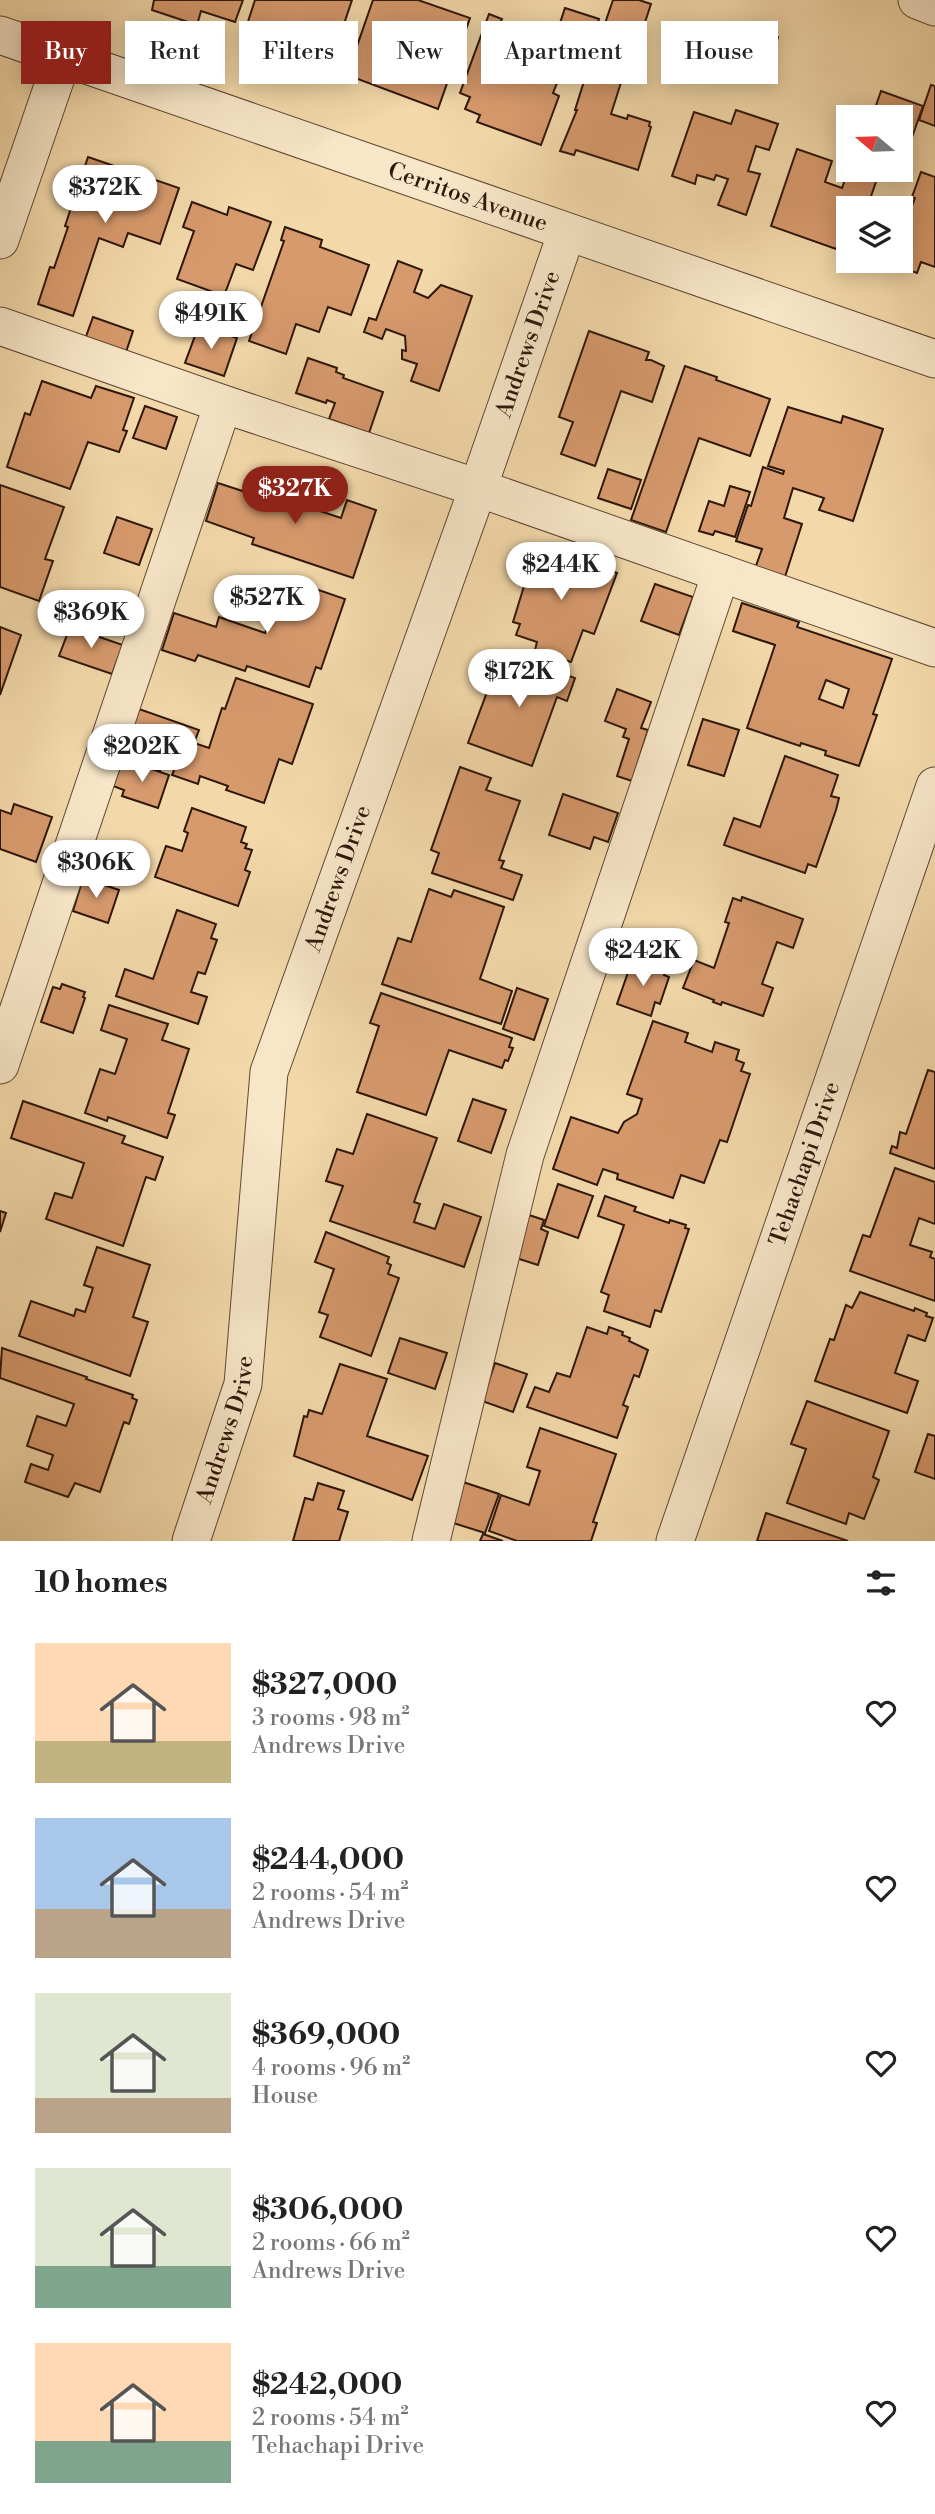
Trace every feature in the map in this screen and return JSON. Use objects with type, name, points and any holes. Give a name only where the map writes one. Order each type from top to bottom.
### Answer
[{"type":"street","points":[[917,0],[935,6]]},
{"type":"street","name":"Cerritos Avenue","points":[[0,35],[21,42]]},
{"type":"street","name":"Cerritos Avenue","points":[[111,74],[935,359]]},
{"type":"street","points":[[0,240],[54,84]]},
{"type":"street","name":"Andrews Drive","points":[[191,1541],[243,1384],[269,1072],[567,232]]},
{"type":"street","points":[[0,326],[223,404],[478,488],[935,648]]},
{"type":"street","points":[[0,1065],[223,404]]},
{"type":"street","points":[[431,1541],[526,1155],[720,573]]},
{"type":"street","name":"Tehachapi Drive","points":[[675,1541],[935,786]]},
{"type":"building","points":[[154,0],[243,0],[235,22],[201,11],[198,21],[185,21],[152,10]]},
{"type":"building","points":[[255,0],[352,0],[345,21],[248,21]]},
{"type":"building","points":[[373,0],[418,0],[470,18],[467,27],[467,21],[372,21],[372,84],[447,84],[438,109],[358,79],[358,43]]},
{"type":"building","points":[[613,0],[639,0],[651,4],[645,21],[606,21]]},
{"type":"building","points":[[565,8],[599,19],[598,21],[561,21]]},
{"type":"building","points":[[489,14],[502,19],[501,21],[486,21]]},
{"type":"building","points":[[481,36],[481,84],[557,84],[553,93],[559,96],[541,145],[477,122],[480,115],[465,109],[470,97],[460,93],[463,84],[467,84],[467,74]]},
{"type":"building","points":[[583,84],[621,84],[611,114],[627,119],[628,115],[650,122],[651,127],[638,170],[576,150],[574,155],[560,151]]},
{"type":"building","points":[[931,85],[935,86],[935,126],[919,120]]},
{"type":"building","points":[[881,91],[923,106],[914,132],[914,105],[876,105]]},
{"type":"building","points":[[736,110],[778,124],[769,150],[756,146],[748,171],[760,174],[746,215],[718,205],[728,179],[716,175],[714,180],[697,175],[695,184],[672,176],[694,112],[731,124]]},
{"type":"building","points":[[797,149],[832,161],[825,182],[842,188],[844,182],[876,182],[871,196],[836,196],[836,249],[771,226]]},
{"type":"building","points":[[88,157],[179,188],[160,244],[128,233],[123,247],[99,238],[73,316],[38,304],[50,267],[54,268],[68,227],[65,226]]},
{"type":"building","points":[[921,172],[935,177],[935,267],[921,262],[917,273],[913,272],[915,198],[912,196]]},
{"type":"building","points":[[192,202],[227,215],[229,207],[271,222],[253,270],[236,264],[224,296],[177,279],[194,231],[183,227]]},
{"type":"building","points":[[285,227],[322,240],[320,247],[369,265],[351,315],[328,307],[319,332],[296,324],[286,354],[249,341],[284,241],[281,240]]},
{"type":"building","points":[[398,261],[422,270],[414,292],[428,298],[441,285],[472,296],[439,391],[411,381],[417,364],[402,359],[402,350],[406,351],[405,336],[386,329],[382,339],[364,332],[369,318],[376,320]]},
{"type":"building","points":[[93,317],[133,331],[125,355],[84,342]]},
{"type":"building","points":[[199,325],[237,338],[224,376],[185,363]]},
{"type":"building","points":[[589,331],[649,352],[646,360],[664,366],[652,402],[621,391],[595,466],[561,454],[573,422],[559,417]]},
{"type":"building","points":[[308,358],[337,368],[336,372],[344,375],[343,378],[383,392],[369,433],[329,419],[335,403],[327,400],[326,403],[296,393]]},
{"type":"building","points":[[685,366],[770,399],[750,456],[699,438],[666,532],[631,520]]},
{"type":"building","points":[[42,381],[91,398],[96,386],[134,398],[119,452],[88,442],[70,489],[7,467],[25,413],[30,415]]},
{"type":"building","points":[[145,406],[177,417],[166,449],[133,438]]},
{"type":"building","points":[[788,407],[841,423],[843,416],[883,429],[853,521],[819,510],[824,498],[793,488],[784,518],[802,524],[783,583],[753,574],[762,549],[736,541],[763,467],[783,474],[784,471],[768,466]]},
{"type":"building","points":[[608,469],[641,480],[631,509],[598,498]]},
{"type":"building","points":[[275,477],[304,486],[299,504],[341,518],[347,500],[376,510],[353,578],[252,544],[254,538],[206,521],[218,483],[267,499]]},
{"type":"building","points":[[0,485],[64,507],[45,559],[53,561],[39,601],[0,587]]},
{"type":"building","points":[[730,486],[750,492],[735,537],[715,531],[713,535],[699,531],[709,501],[724,506]]},
{"type":"building","points":[[117,517],[152,529],[139,565],[104,553]]},
{"type":"building","points":[[536,547],[617,573],[594,634],[583,630],[571,662],[535,650],[537,642],[516,635],[520,624],[513,622]]},
{"type":"building","points":[[278,576],[345,599],[321,669],[316,667],[309,687],[247,666],[245,671],[198,655],[195,661],[162,650],[174,613],[216,627],[219,617],[265,633],[271,617],[265,615]]},
{"type":"building","points":[[655,584],[693,597],[679,635],[641,621]]},
{"type":"building","points":[[742,603],[799,622],[797,627],[892,659],[873,714],[877,715],[859,766],[825,755],[826,751],[801,743],[800,746],[747,728],[775,645],[733,631]],"holes":[[[826,680],[849,689],[843,708],[819,699]]]},
{"type":"building","points":[[0,627],[21,635],[0,695]]},
{"type":"building","points":[[70,627],[123,645],[112,674],[59,656]]},
{"type":"building","points":[[507,654],[575,678],[567,701],[557,697],[532,766],[468,743],[496,668],[501,670]]},
{"type":"building","points":[[236,678],[313,704],[292,764],[279,759],[264,803],[226,790],[228,786],[200,776],[198,784],[172,775],[175,768],[162,764],[160,771],[122,757],[139,709],[199,730],[194,743],[209,748],[222,708],[225,709]]},
{"type":"building","points":[[617,689],[651,702],[641,728],[648,730],[632,781],[617,776],[629,739],[623,737],[626,729],[605,721]]},
{"type":"building","points":[[703,719],[739,730],[724,776],[688,765]]},
{"type":"building","points":[[785,756],[838,775],[831,796],[839,798],[836,810],[816,867],[808,864],[805,873],[724,845],[734,818],[760,827]]},
{"type":"building","points":[[134,763],[169,775],[158,808],[122,796],[124,790],[113,786],[121,765],[132,769]]},
{"type":"building","points":[[460,767],[491,778],[486,790],[520,801],[499,860],[504,861],[501,868],[522,875],[513,900],[432,873],[439,853],[431,850]]},
{"type":"building","points":[[563,794],[618,813],[608,842],[594,837],[590,849],[549,835]]},
{"type":"building","points":[[14,804],[52,817],[36,862],[0,849],[0,810],[11,814]]},
{"type":"building","points":[[192,808],[246,827],[241,842],[247,844],[245,848],[252,850],[245,870],[250,872],[238,906],[155,877],[166,846],[182,851],[188,833],[184,831]]},
{"type":"building","points":[[83,878],[119,890],[108,923],[73,911]]},
{"type":"building","points":[[429,889],[451,897],[454,890],[504,907],[480,979],[512,991],[501,1024],[382,984],[398,938],[411,942]]},
{"type":"building","points":[[742,897],[803,919],[793,948],[777,942],[762,984],[773,988],[763,1016],[722,1002],[721,1005],[683,988],[694,960],[714,968],[729,923],[725,922],[733,898],[741,901]]},
{"type":"building","points":[[177,910],[216,924],[211,938],[217,940],[205,974],[198,972],[191,992],[207,997],[198,1024],[116,996],[125,969],[153,979]]},
{"type":"building","points":[[632,961],[665,972],[664,975],[669,977],[660,1004],[655,1002],[651,1016],[617,1004]]},
{"type":"building","points":[[62,984],[85,992],[73,1033],[41,1022],[53,987],[60,989]]},
{"type":"building","points":[[517,988],[548,999],[534,1040],[503,1029]]},
{"type":"building","points":[[381,993],[512,1038],[509,1047],[513,1048],[508,1061],[505,1060],[502,1068],[449,1050],[426,1115],[357,1092],[379,1026],[370,1023]]},
{"type":"building","points":[[109,1005],[168,1024],[162,1040],[189,1049],[168,1113],[175,1115],[167,1138],[108,1117],[107,1121],[85,1113],[100,1069],[115,1074],[127,1039],[101,1030]]},
{"type":"building","points":[[653,1021],[688,1033],[685,1042],[712,1052],[715,1042],[739,1050],[736,1060],[744,1063],[741,1071],[750,1074],[727,1142],[720,1140],[704,1183],[681,1175],[673,1198],[617,1179],[618,1174],[603,1169],[597,1185],[553,1169],[571,1117],[618,1133],[624,1122],[637,1114],[642,1099],[627,1094]]},
{"type":"building","points":[[928,1070],[935,1072],[935,1169],[890,1153],[892,1146],[897,1148],[900,1132],[906,1134]]},
{"type":"building","points":[[473,1099],[506,1110],[491,1153],[458,1141]]},
{"type":"building","points":[[23,1101],[125,1136],[122,1143],[163,1157],[155,1180],[146,1177],[123,1246],[46,1219],[55,1193],[72,1198],[84,1163],[11,1138]]},
{"type":"building","points":[[367,1114],[437,1138],[414,1202],[420,1204],[414,1222],[435,1229],[444,1204],[481,1217],[464,1267],[330,1221],[343,1186],[326,1181],[337,1149],[353,1154]]},
{"type":"building","points":[[895,1168],[935,1182],[935,1224],[919,1218],[910,1245],[932,1252],[930,1257],[935,1259],[935,1301],[850,1271],[863,1235],[870,1237]]},
{"type":"building","points":[[558,1184],[593,1196],[578,1238],[544,1226]]},
{"type":"building","points":[[605,1196],[636,1207],[634,1211],[669,1223],[670,1220],[686,1225],[685,1228],[689,1229],[661,1312],[655,1310],[650,1327],[604,1311],[609,1295],[601,1292],[624,1225],[598,1216]]},
{"type":"building","points":[[0,1211],[6,1213],[0,1232]]},
{"type":"building","points":[[526,1214],[544,1220],[541,1229],[548,1232],[538,1265],[510,1256]]},
{"type":"building","points":[[326,1232],[389,1257],[387,1263],[391,1265],[388,1274],[399,1278],[371,1356],[320,1337],[328,1315],[319,1312],[334,1269],[315,1262]]},
{"type":"building","points":[[97,1247],[150,1265],[133,1317],[148,1322],[130,1376],[19,1336],[31,1301],[74,1316],[76,1309],[85,1312],[93,1288],[84,1285]]},
{"type":"building","points":[[860,1292],[914,1311],[915,1308],[933,1318],[925,1341],[908,1335],[895,1373],[918,1381],[907,1413],[815,1381],[830,1339],[834,1340],[846,1305],[852,1308]]},
{"type":"building","points":[[587,1327],[607,1334],[609,1327],[623,1332],[622,1335],[630,1338],[629,1341],[648,1350],[639,1377],[634,1375],[623,1405],[628,1407],[617,1438],[527,1407],[535,1387],[549,1392],[557,1373],[570,1377]]},
{"type":"building","points":[[400,1338],[447,1353],[435,1389],[388,1373]]},
{"type":"building","points":[[2,1348],[87,1377],[86,1379],[133,1395],[132,1398],[137,1400],[129,1424],[124,1422],[100,1492],[75,1483],[68,1497],[25,1482],[31,1464],[48,1470],[53,1455],[27,1446],[37,1416],[66,1426],[74,1404],[0,1378]]},
{"type":"building","points":[[495,1363],[527,1374],[513,1412],[482,1401]]},
{"type":"building","points":[[340,1364],[387,1379],[367,1436],[428,1456],[412,1500],[294,1456],[304,1416],[307,1417],[309,1410],[322,1414]]},
{"type":"building","points":[[807,1401],[889,1431],[873,1477],[879,1480],[864,1519],[849,1513],[846,1524],[787,1503],[806,1449],[791,1444]]},
{"type":"building","points":[[540,1428],[616,1454],[593,1522],[597,1523],[591,1541],[517,1541],[489,1531],[501,1495],[529,1505],[540,1471],[527,1467]]},
{"type":"building","points":[[928,1434],[935,1436],[935,1479],[915,1472]]},
{"type":"building","points":[[463,1482],[499,1494],[485,1533],[450,1522]]},
{"type":"building","points":[[318,1483],[344,1491],[338,1509],[348,1512],[339,1541],[293,1541],[305,1498],[313,1500]]},
{"type":"building","points":[[766,1513],[848,1541],[757,1541]]},
{"type":"building","points":[[483,1534],[503,1541],[480,1541]]}]
